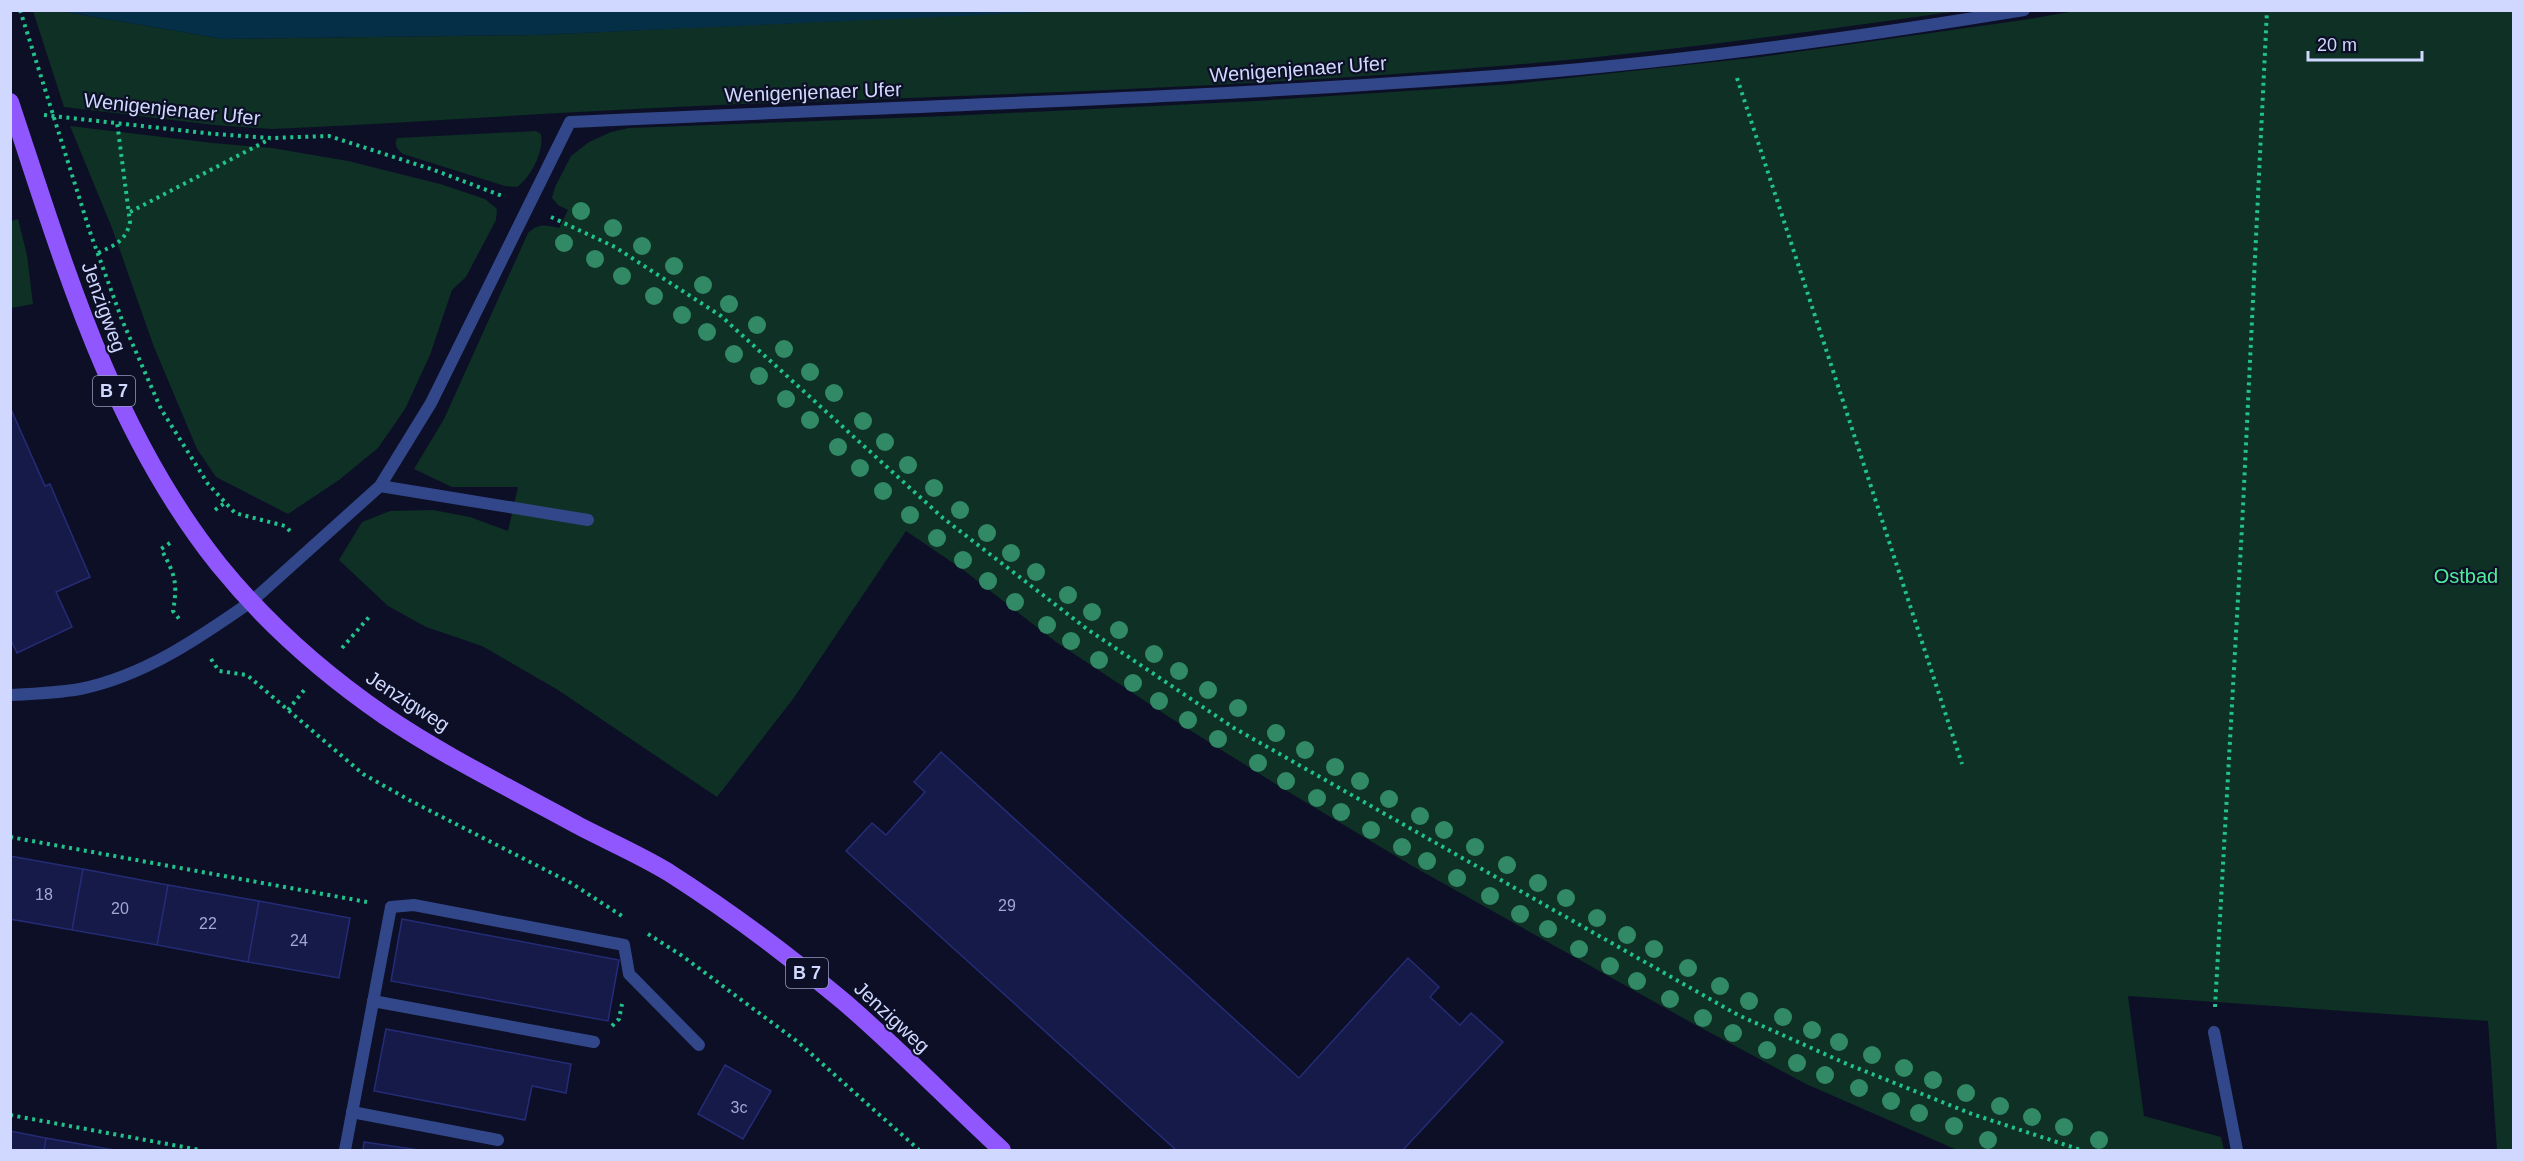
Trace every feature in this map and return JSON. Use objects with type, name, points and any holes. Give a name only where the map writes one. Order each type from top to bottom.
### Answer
[{"type":"main road","name":"Jenzigweg","points":[[10,102],[57,244],[103,368],[151,463],[191,527],[220,566],[285,636],[322,669],[387,717],[443,751],[665,871],[751,928],[844,1003],[1002,1150]]},
{"type":"street","name":"Wenigenjenaer Ufer","points":[[527,206],[570,122],[1255,92],[1511,75],[1728,51],[2024,10]]},
{"type":"street","points":[[10,695],[89,686],[127,675],[197,640],[252,601],[380,486],[431,404],[527,206]]},
{"type":"street","points":[[380,486],[588,520]]},
{"type":"street","points":[[345,1150],[391,907],[414,905],[624,945],[629,974],[699,1045]]},
{"type":"street","points":[[373,1001],[594,1042]]},
{"type":"street","points":[[2214,1032],[2237,1150]]},
{"type":"street","points":[[352,1112],[498,1140]]},
{"type":"path","points":[[20,10],[91,235],[122,320],[161,409],[208,483],[235,513],[285,526]]},
{"type":"path","points":[[2214,1032],[2267,10]]},
{"type":"path","points":[[1728,51],[1962,764]]},
{"type":"path","name":"Wenigenjenaer Ufer","points":[[38,115],[214,134],[272,138],[329,136],[434,170],[527,206],[615,247],[721,316],[943,518],[1087,629],[1234,728],[1738,1015],[1847,1064],[1972,1114],[2081,1150]]},
{"type":"path","points":[[98,253],[121,242],[128,233],[129,212],[117,122]]},
{"type":"path","points":[[129,212],[272,138]]},
{"type":"path","points":[[197,640],[219,671],[247,675],[363,774],[571,883],[631,922]]},
{"type":"path","points":[[10,837],[391,907]]},
{"type":"path","points":[[641,929],[681,955],[798,1042],[919,1150]]},
{"type":"path","points":[[594,1042],[619,1019],[629,974]]},
{"type":"path","points":[[10,1115],[200,1150]]},
{"type":"green space","points":[[1070,10],[1959,11],[1680,48],[1410,73],[1206,85],[644,108],[272,129],[214,125],[64,107],[33,11],[60,11],[223,39],[537,35]]},
{"type":"green space","name":"Ostbad","points":[[2075,11],[2513,11],[2513,1150],[2497,1150],[2488,1021],[2128,996],[2144,1116],[2221,1137],[2224,1150],[1957,1150],[1806,1084],[1692,1023],[1414,867],[1169,717],[1056,642],[962,569],[906,531],[793,699],[717,797],[558,690],[482,646],[426,627],[388,606],[339,560],[362,522],[390,511],[433,510],[470,517],[508,531],[518,487],[452,487],[414,469],[444,419],[528,233],[543,226],[559,228],[568,210],[558,205],[552,198],[555,187],[571,156],[589,142],[611,132],[629,128],[1256,101],[1512,84],[1760,57]]},
{"type":"green space","points":[[70,126],[272,148],[348,161],[440,184],[485,199],[497,209],[496,220],[466,277],[452,290],[430,355],[405,409],[378,448],[339,480],[288,514],[216,477],[197,449],[154,347],[112,228]]},
{"type":"green space","points":[[536,131],[541,134],[538,156],[527,177],[517,187],[505,186],[403,154],[396,145],[397,138]]},
{"type":"green space","points":[[18,219],[27,255],[33,304],[11,308],[11,221]]},
{"type":"water","points":[[60,11],[1070,11],[537,35],[223,39]]},
{"type":"building","points":[[10,407],[45,486],[50,484],[90,577],[56,592],[72,627],[17,653],[10,638]]},
{"type":"building","points":[[941,752],[1299,1078],[1408,958],[1439,987],[1430,997],[1460,1025],[1471,1013],[1503,1042],[1403,1150],[1176,1150],[846,851],[872,823],[886,835],[925,792],[914,782]]},
{"type":"building","points":[[10,856],[83,869],[72,930],[10,919]]},
{"type":"building","points":[[83,869],[168,885],[157,945],[72,930]]},
{"type":"building","points":[[168,885],[259,901],[248,962],[157,945]]},
{"type":"building","points":[[259,901],[350,918],[339,978],[248,962]]},
{"type":"building","points":[[402,919],[619,960],[608,1021],[391,981]]},
{"type":"building","points":[[386,1029],[571,1064],[566,1093],[532,1086],[525,1120],[374,1091]]},
{"type":"building","points":[[725,1065],[771,1091],[743,1139],[698,1114]]},
{"type":"building","points":[[10,1131],[46,1138],[44,1150],[10,1150]]},
{"type":"building","points":[[46,1138],[114,1150],[44,1150]]},
{"type":"building","points":[[364,1142],[419,1150],[363,1150]]}]
